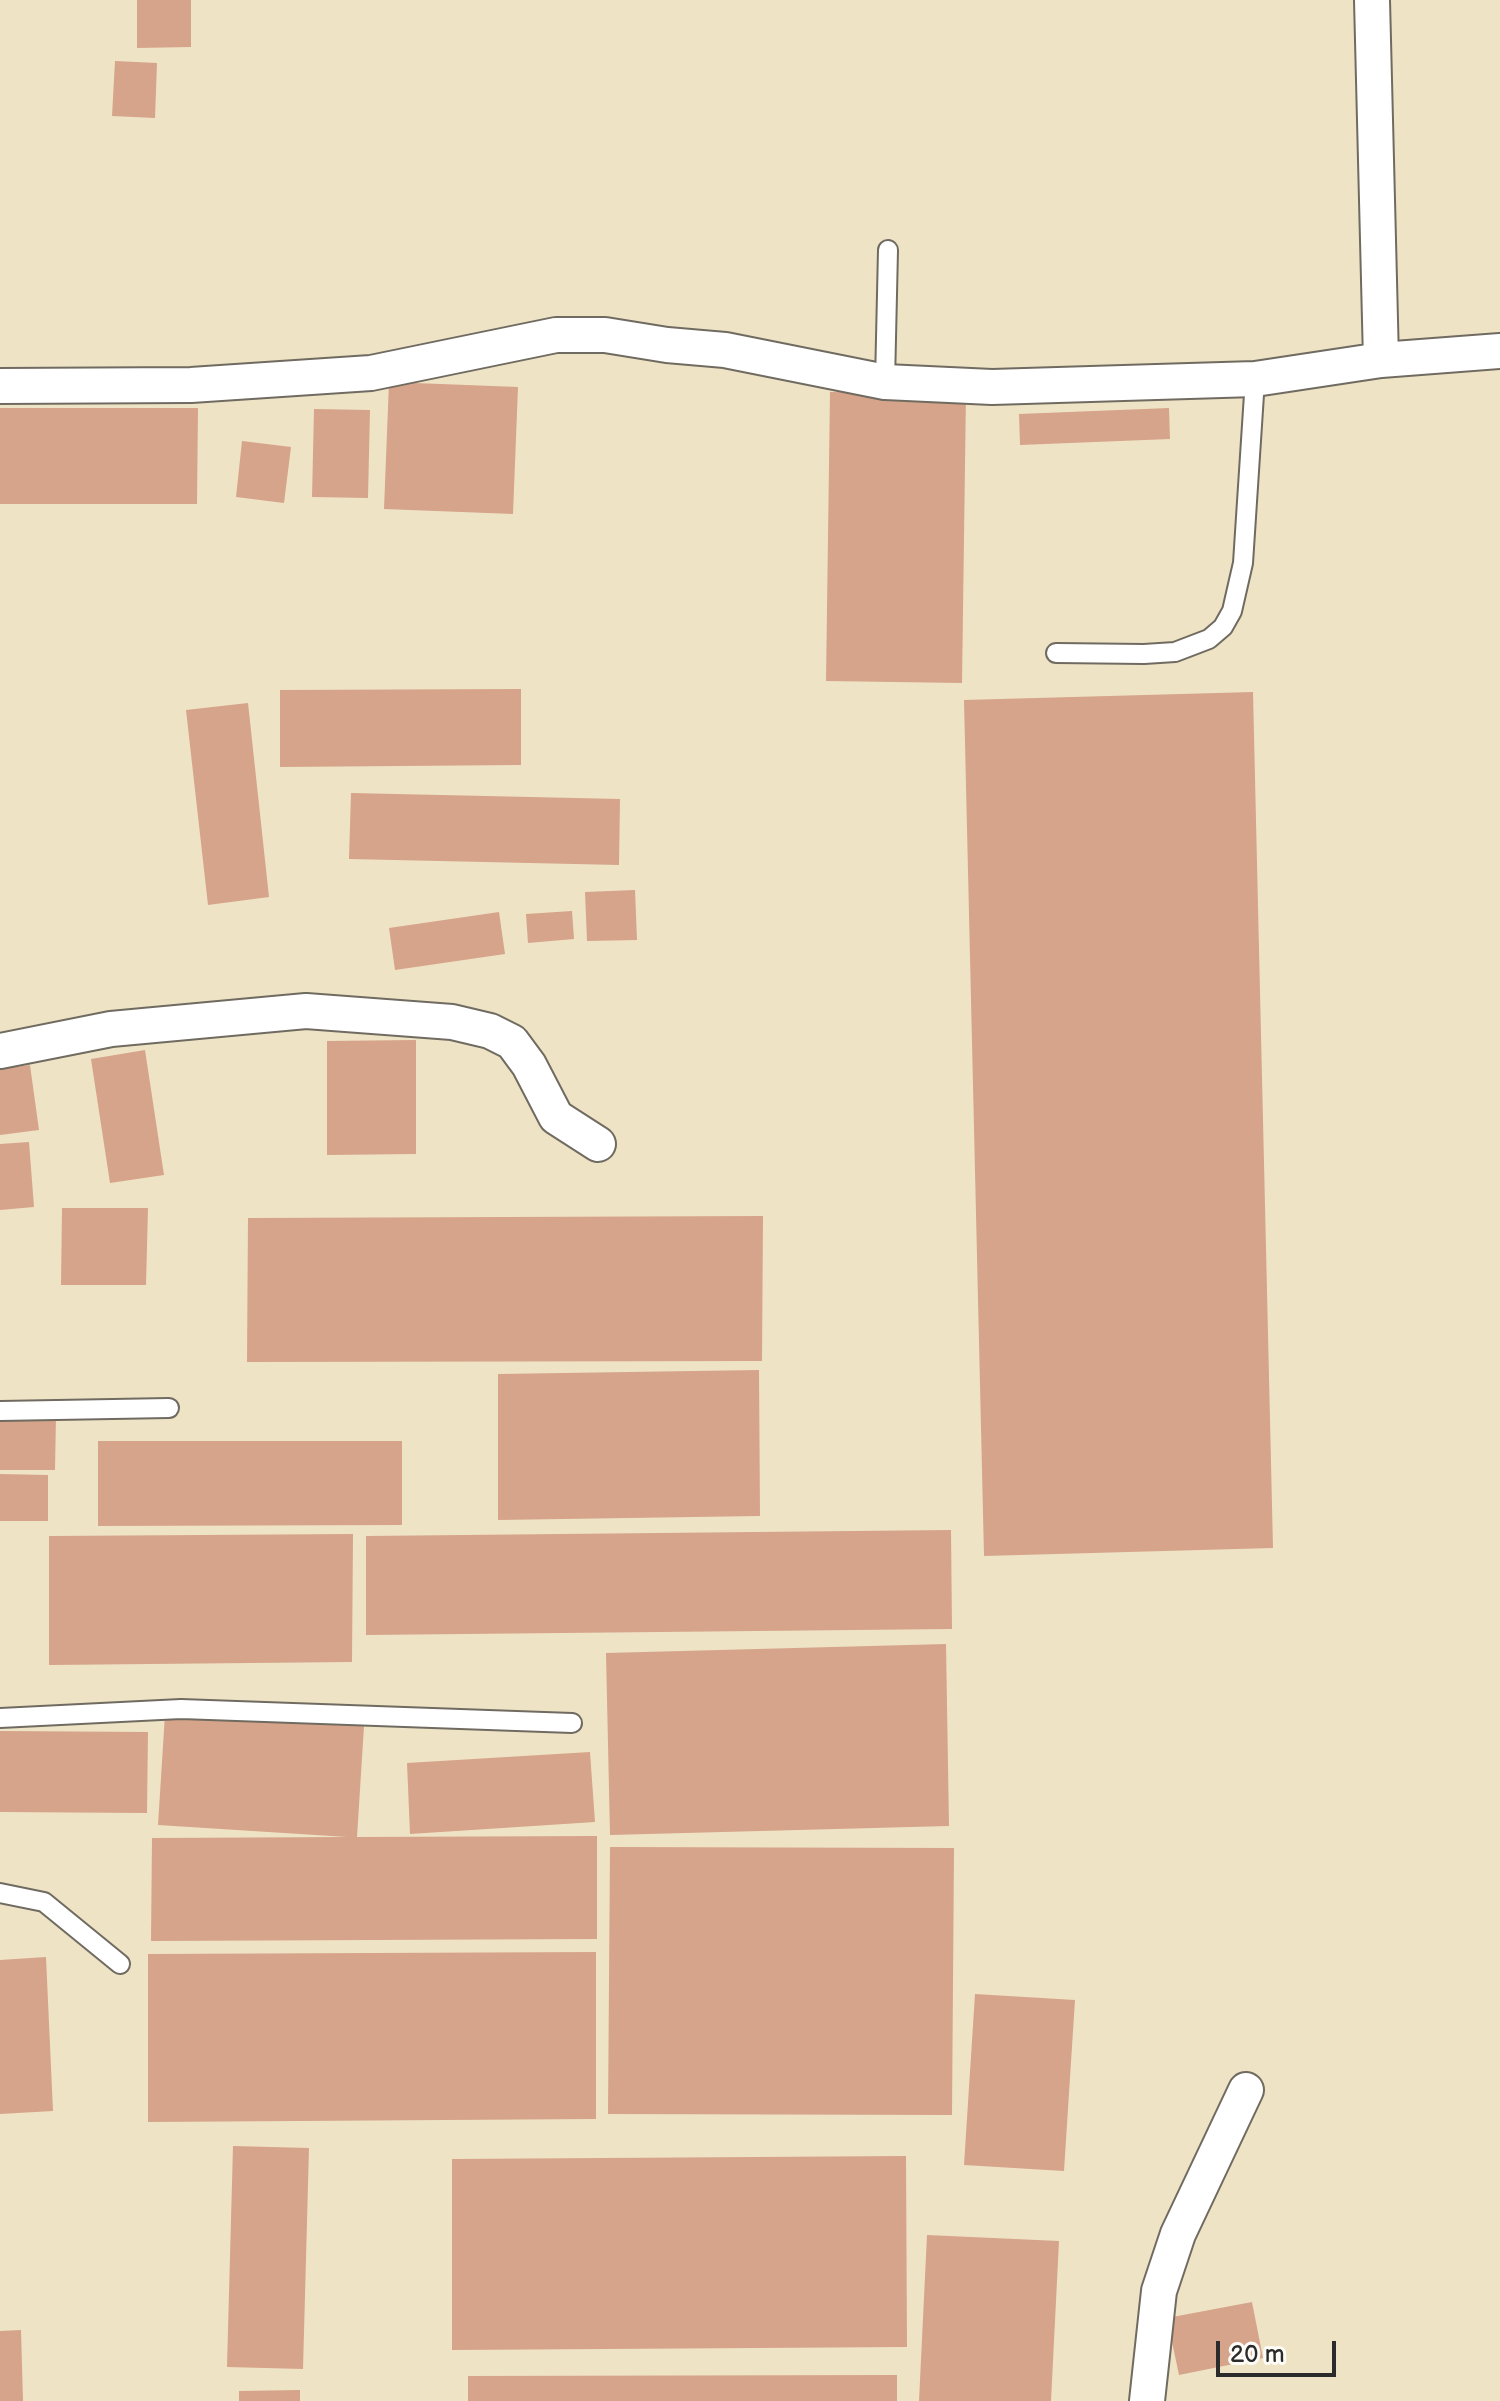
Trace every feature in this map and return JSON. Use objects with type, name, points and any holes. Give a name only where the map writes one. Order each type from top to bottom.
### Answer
[{"type":"street","points":[[1372,0],[1381,360]]},
{"type":"street","points":[[0,386],[191,385],[371,373],[556,335],[605,335],[725,350],[885,382],[992,387],[1255,379],[1381,360],[1500,351]]},
{"type":"street","points":[[0,1051],[111,1029],[306,1011],[452,1022],[490,1031],[512,1042],[529,1065],[556,1117],[598,1144]]},
{"type":"street","points":[[1147,2401],[1159,2291],[1178,2234],[1246,2090]]},
{"type":"lane","points":[[885,382],[888,250]]},
{"type":"lane","points":[[1056,653],[1175,652],[1209,639],[1223,627],[1232,611],[1243,563],[1255,379]]},
{"type":"lane","points":[[0,1411],[169,1408]]},
{"type":"lane","points":[[0,1718],[181,1709],[572,1723]]},
{"type":"lane","points":[[0,1893],[44,1902],[120,1964]]},
{"type":"building","points":[[137,0],[191,0],[191,47],[137,48]]},
{"type":"building","points":[[115,61],[157,63],[155,118],[112,116]]},
{"type":"building","points":[[389,382],[518,387],[513,514],[384,509]]},
{"type":"building","points":[[830,392],[966,393],[962,683],[826,681]]},
{"type":"building","points":[[0,408],[198,408],[197,504],[0,504]]},
{"type":"building","points":[[1169,408],[1170,439],[1020,445],[1019,414]]},
{"type":"building","points":[[314,409],[370,410],[368,498],[312,497]]},
{"type":"building","points":[[242,441],[291,447],[284,503],[236,497]]},
{"type":"building","points":[[521,689],[521,765],[280,767],[280,690]]},
{"type":"building","points":[[1253,692],[1273,1548],[984,1556],[964,700]]},
{"type":"building","points":[[248,703],[269,897],[208,905],[186,710]]},
{"type":"building","points":[[351,793],[620,799],[619,865],[349,859]]},
{"type":"building","points":[[635,890],[637,940],[587,941],[585,892]]},
{"type":"building","points":[[572,911],[574,939],[528,943],[526,914]]},
{"type":"building","points":[[499,912],[505,954],[395,970],[389,928]]},
{"type":"building","points":[[416,1040],[416,1154],[327,1155],[327,1041]]},
{"type":"building","points":[[145,1050],[164,1175],[110,1183],[91,1059]]},
{"type":"building","points":[[30,1065],[39,1130],[0,1135],[0,1069]]},
{"type":"building","points":[[29,1142],[34,1207],[0,1210],[0,1144]]},
{"type":"building","points":[[62,1208],[148,1208],[146,1285],[61,1285]]},
{"type":"building","points":[[763,1216],[762,1361],[247,1362],[248,1218]]},
{"type":"building","points":[[759,1370],[760,1516],[498,1520],[498,1374]]},
{"type":"building","points":[[0,1416],[56,1416],[55,1470],[0,1470]]},
{"type":"building","points":[[98,1441],[402,1441],[402,1525],[98,1526]]},
{"type":"building","points":[[0,1474],[48,1475],[48,1521],[0,1521]]},
{"type":"building","points":[[951,1530],[952,1629],[366,1635],[366,1536]]},
{"type":"building","points":[[353,1534],[352,1662],[49,1665],[49,1536]]},
{"type":"building","points":[[946,1644],[949,1826],[610,1835],[606,1653]]},
{"type":"building","points":[[165,1714],[364,1726],[357,1837],[597,1836],[597,1939],[151,1941],[152,1838],[347,1837],[158,1825]]},
{"type":"building","points":[[0,1731],[148,1732],[147,1813],[0,1812]]},
{"type":"building","points":[[590,1752],[595,1822],[410,1834],[407,1763]]},
{"type":"building","points":[[610,1847],[954,1848],[952,2115],[608,2114]]},
{"type":"building","points":[[596,1952],[596,2119],[148,2122],[148,1954]]},
{"type":"building","points":[[46,1957],[53,2111],[0,2114],[0,1960]]},
{"type":"building","points":[[975,1994],[1075,2000],[1064,2171],[964,2165]]},
{"type":"building","points":[[233,2146],[309,2148],[303,2369],[227,2367]]},
{"type":"building","points":[[906,2156],[907,2347],[452,2350],[452,2159]]},
{"type":"building","points":[[927,2235],[1059,2241],[1051,2401],[919,2401]]},
{"type":"building","points":[[1252,2302],[1263,2358],[1179,2375],[1167,2318]]},
{"type":"building","points":[[21,2330],[23,2401],[0,2401],[0,2331]]},
{"type":"building","points":[[897,2375],[897,2401],[468,2401],[468,2376]]},
{"type":"building","points":[[300,2390],[300,2401],[239,2401],[239,2391]]}]
